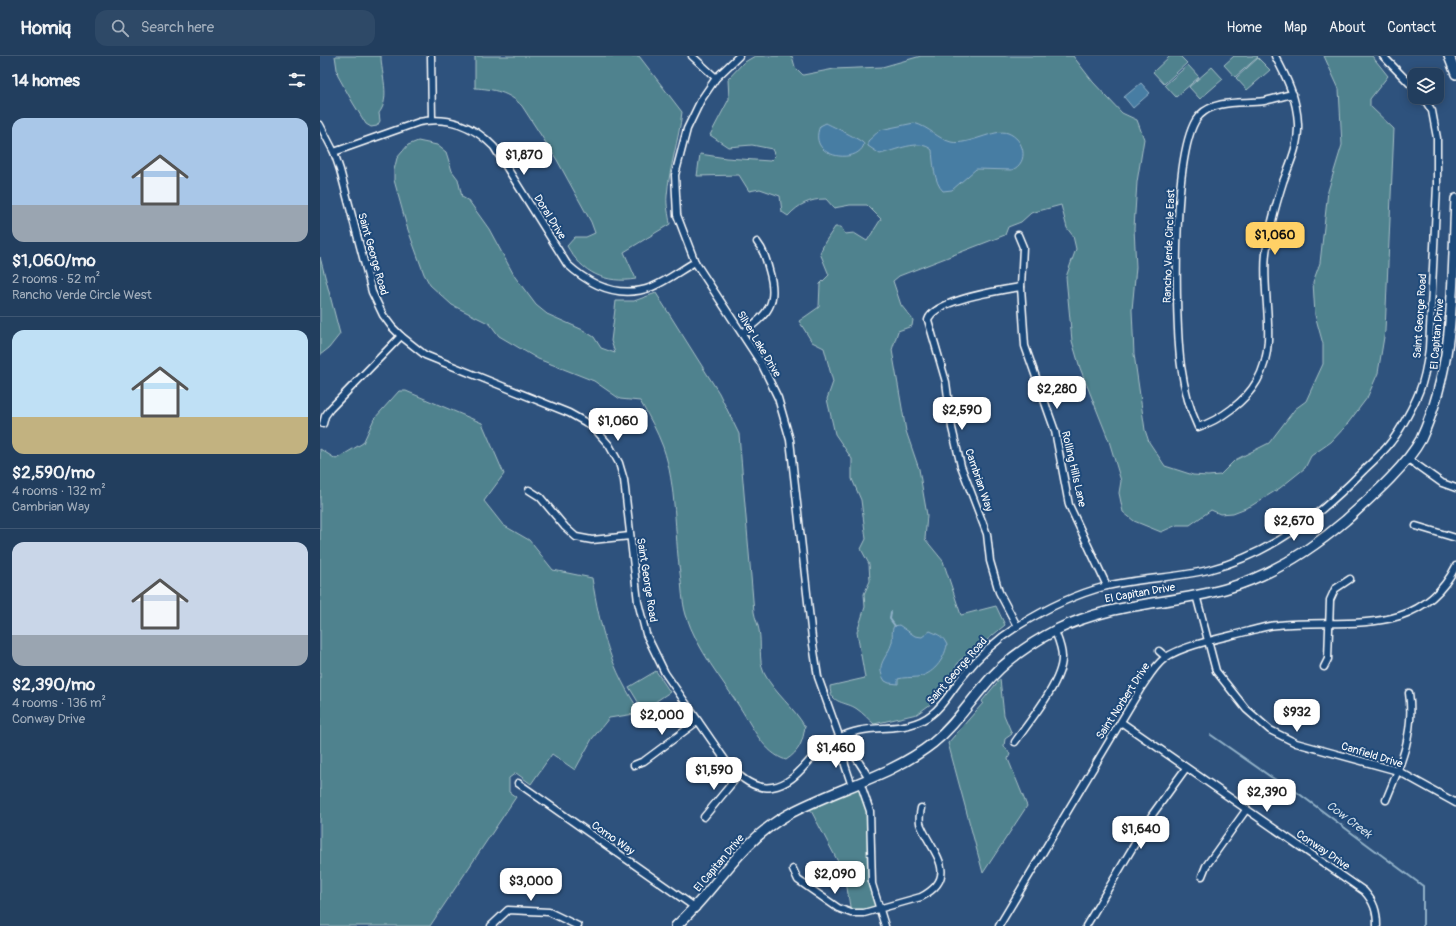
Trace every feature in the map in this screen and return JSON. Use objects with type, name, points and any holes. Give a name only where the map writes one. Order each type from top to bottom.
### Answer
[{"type":"street","points":[[431,56],[432,119]]},
{"type":"street","points":[[692,56],[716,78]]},
{"type":"street","name":"Silver Lake Drive","points":[[739,56],[716,78],[701,100],[687,129],[675,176],[677,214],[695,262],[761,363],[778,398],[790,440],[812,638],[818,677],[843,747],[844,765],[860,782]]},
{"type":"street","points":[[1275,56],[1285,74],[1293,94]]},
{"type":"street","points":[[1383,56],[1408,82]]},
{"type":"street","points":[[1449,56],[1456,74]]},
{"type":"street","name":"Rancho Verde Circle East","points":[[1293,94],[1298,125],[1297,141],[1277,206],[1266,254],[1268,334],[1266,358],[1257,381],[1243,399],[1212,423],[1198,427],[1185,392],[1180,365],[1177,310],[1178,216],[1184,154],[1188,135],[1192,124],[1206,109],[1217,105],[1264,101],[1293,94]]},
{"type":"street","name":"Saint George Road","points":[[320,125],[334,152],[372,292],[383,315],[400,336],[425,355],[569,413],[595,428],[609,445],[622,472],[638,602],[646,634],[665,673],[730,767],[738,776],[752,784],[764,787],[782,784],[796,776],[819,751],[840,738],[868,729],[917,724],[942,706],[962,677],[995,643],[1017,626],[1074,598],[1107,586],[1209,570],[1262,550],[1302,526],[1330,504],[1391,443],[1419,394],[1426,371],[1429,349],[1437,186],[1437,138],[1432,111],[1428,104]]},
{"type":"street","name":"Doral Drive","points":[[334,152],[408,125],[432,119],[466,125],[486,138],[501,156],[567,264],[582,278],[609,290],[637,291],[652,287],[695,262]]},
{"type":"street","name":"El Capitan Drive","points":[[676,926],[696,908],[742,850],[768,828],[787,815],[911,758],[935,742],[955,722],[984,685],[999,669],[1019,653],[1055,631],[1083,618],[1124,606],[1196,595],[1228,588],[1253,579],[1284,564],[1317,542],[1366,502],[1407,458],[1420,440],[1437,402],[1443,384],[1450,342],[1455,264],[1456,199]]},
{"type":"street","name":"Rolling Hills Lane","points":[[1018,235],[1022,247],[1021,288],[1024,346],[1055,431],[1069,505],[1107,586]]},
{"type":"street","points":[[742,334],[763,318],[769,309],[773,298],[773,283],[764,252],[757,242]]},
{"type":"street","name":"Cambrian Way","points":[[1017,626],[999,592],[990,561],[987,534],[961,466],[952,428],[946,382],[928,320],[930,315],[936,310],[968,298],[995,291],[1021,288]]},
{"type":"street","points":[[323,424],[325,416],[330,409],[400,336]]},
{"type":"street","points":[[1407,458],[1442,483],[1456,488]]},
{"type":"street","points":[[529,490],[540,497],[565,527],[576,537],[592,540],[630,536]]},
{"type":"street","points":[[1416,526],[1456,538]]},
{"type":"street","name":"Saint Norbert Drive","points":[[999,926],[1141,688],[1166,657],[1207,641],[1278,624],[1381,622],[1406,615],[1422,606],[1439,592],[1456,566]]},
{"type":"street","points":[[1324,667],[1328,659],[1330,600],[1335,589],[1350,579]]},
{"type":"street","name":"Canfield Drive","points":[[1196,595],[1216,671],[1246,709],[1270,730],[1296,743],[1398,772],[1456,804]]},
{"type":"street","points":[[1015,742],[1057,681],[1061,669],[1061,650],[1055,631]]},
{"type":"street","points":[[1159,651],[1166,657]]},
{"type":"street","points":[[1386,800],[1398,772],[1408,739],[1412,712],[1409,693]]},
{"type":"street","points":[[634,765],[644,761],[698,721]]},
{"type":"street","name":"Conway Drive","points":[[1121,722],[1364,891],[1373,901],[1378,913],[1378,926]]},
{"type":"street","points":[[843,747],[857,759],[860,782],[870,812],[872,884],[884,926]]},
{"type":"street","points":[[1086,926],[1152,815],[1186,768]]},
{"type":"street","points":[[704,817],[738,776]]},
{"type":"street","name":"Como Way","points":[[518,784],[696,908]]},
{"type":"street","points":[[793,869],[798,880],[838,908],[851,913],[864,913],[921,897],[929,892],[940,876],[940,858],[920,825],[921,808]]},
{"type":"street","points":[[1202,876],[1206,866],[1246,810]]},
{"type":"street","points":[[491,926],[508,910],[549,912],[578,926]]},
{"type":"green space","points":[[335,56],[381,56],[385,93],[383,107],[379,113],[380,121],[377,126],[371,127],[366,124],[353,103],[338,76]]},
{"type":"green space","points":[[475,56],[639,56],[682,112],[668,186],[667,203],[670,224],[624,252],[636,279],[615,280],[605,278],[588,270],[573,255],[567,246],[575,237],[586,237],[595,233],[591,222],[557,160],[522,106],[506,94],[488,89],[475,88]]},
{"type":"green space","points":[[755,56],[792,56],[795,67],[803,75],[834,69],[882,67],[921,56],[1073,56],[1093,82],[1122,113],[1137,120],[1144,139],[1137,182],[1134,228],[1136,267],[1132,310],[1134,354],[1145,430],[1149,442],[1165,466],[1193,475],[1208,476],[1220,475],[1235,460],[1269,443],[1295,409],[1306,401],[1323,364],[1323,344],[1315,315],[1313,282],[1320,263],[1328,191],[1342,145],[1339,89],[1324,56],[1372,56],[1388,76],[1370,99],[1370,106],[1394,129],[1385,331],[1378,373],[1367,398],[1345,427],[1331,442],[1311,456],[1305,468],[1280,488],[1251,506],[1233,513],[1220,514],[1211,510],[1190,525],[1177,525],[1161,532],[1134,521],[1123,512],[1119,493],[1121,481],[1109,441],[1080,368],[1072,341],[1066,277],[1076,249],[1073,236],[1067,228],[1061,205],[1031,213],[1021,222],[1008,227],[1005,235],[899,276],[893,281],[901,305],[913,320],[912,326],[898,331],[892,350],[906,431],[919,469],[927,515],[925,539],[943,561],[961,615],[996,606],[1005,625],[974,651],[960,660],[935,701],[917,714],[874,724],[853,706],[836,700],[831,692],[830,686],[865,678],[857,632],[865,607],[864,594],[870,581],[869,564],[861,549],[866,539],[861,500],[852,479],[852,459],[835,434],[827,399],[833,382],[824,348],[812,342],[799,321],[819,307],[820,284],[829,275],[820,253],[835,227],[841,227],[845,234],[854,233],[867,241],[881,219],[867,205],[850,205],[834,208],[826,199],[805,203],[796,208],[788,216],[782,212],[780,196],[760,189],[749,191],[739,175],[697,176],[700,154],[726,158],[770,161],[775,156],[772,149],[752,145],[728,147],[710,135],[729,99],[728,79],[743,63]]},
{"type":"green space","points":[[1170,56],[1180,56],[1187,63],[1164,84],[1153,72]]},
{"type":"green space","points":[[1234,56],[1258,57],[1235,77],[1224,65]]},
{"type":"green space","points":[[1258,58],[1270,70],[1247,90],[1236,78]]},
{"type":"green space","points":[[1188,65],[1199,77],[1176,97],[1165,85]]},
{"type":"green space","points":[[1212,67],[1223,79],[1200,99],[1189,87]]},
{"type":"green space","points":[[418,141],[437,145],[446,152],[452,171],[458,179],[462,197],[469,201],[489,229],[515,277],[536,305],[547,314],[583,330],[594,337],[601,348],[615,353],[611,341],[616,301],[634,301],[656,293],[719,393],[739,434],[754,612],[760,635],[762,668],[768,681],[796,713],[805,727],[798,749],[786,760],[778,757],[765,746],[710,664],[691,628],[686,615],[683,600],[673,494],[668,462],[658,435],[640,401],[620,399],[594,381],[538,359],[499,336],[490,324],[452,305],[430,285],[424,274],[407,227],[394,180],[394,170],[397,158],[408,145]]},
{"type":"green space","points":[[320,257],[340,334],[329,348],[320,355]]},
{"type":"green space","points":[[399,391],[406,391],[482,423],[504,474],[484,501],[503,525],[529,540],[553,570],[592,578],[603,632],[614,665],[641,713],[609,718],[592,739],[575,770],[552,754],[531,784],[516,773],[509,778],[509,792],[516,797],[430,926],[320,926],[320,449],[336,459],[363,443],[374,419]]},
{"type":"green space","points":[[656,671],[670,692],[643,710],[629,687]]},
{"type":"green space","points":[[1000,679],[1004,715],[1012,734],[1005,739],[1004,746],[1010,754],[1008,759],[1027,806],[983,873],[948,743],[983,703],[982,701]]},
{"type":"green space","points":[[860,782],[870,811],[872,884],[878,909],[851,913],[845,875],[808,805]]},
{"type":"water","points":[[1141,83],[1150,93],[1133,108],[1124,97]]},
{"type":"water","points":[[826,123],[862,142],[864,144],[860,151],[853,155],[844,156],[826,152],[820,146],[818,137],[820,126]]},
{"type":"water","points":[[914,123],[941,138],[958,143],[996,133],[1008,133],[1014,136],[1021,145],[1023,156],[1021,162],[1012,170],[976,169],[952,190],[943,191],[936,177],[932,150],[927,147],[921,145],[907,146],[880,154],[868,146],[868,141],[880,130]]},
{"type":"water","points":[[899,625],[915,636],[922,637],[930,631],[940,636],[947,645],[946,651],[933,670],[923,676],[898,679],[898,684],[885,681],[882,675],[881,665],[892,642],[893,628],[894,626]]},
{"type":"waterway","points":[[891,612],[890,619],[895,626]]},
{"type":"waterway","name":"Cow Creek","points":[[1211,735],[1271,777],[1294,790],[1423,886],[1423,926]]}]
